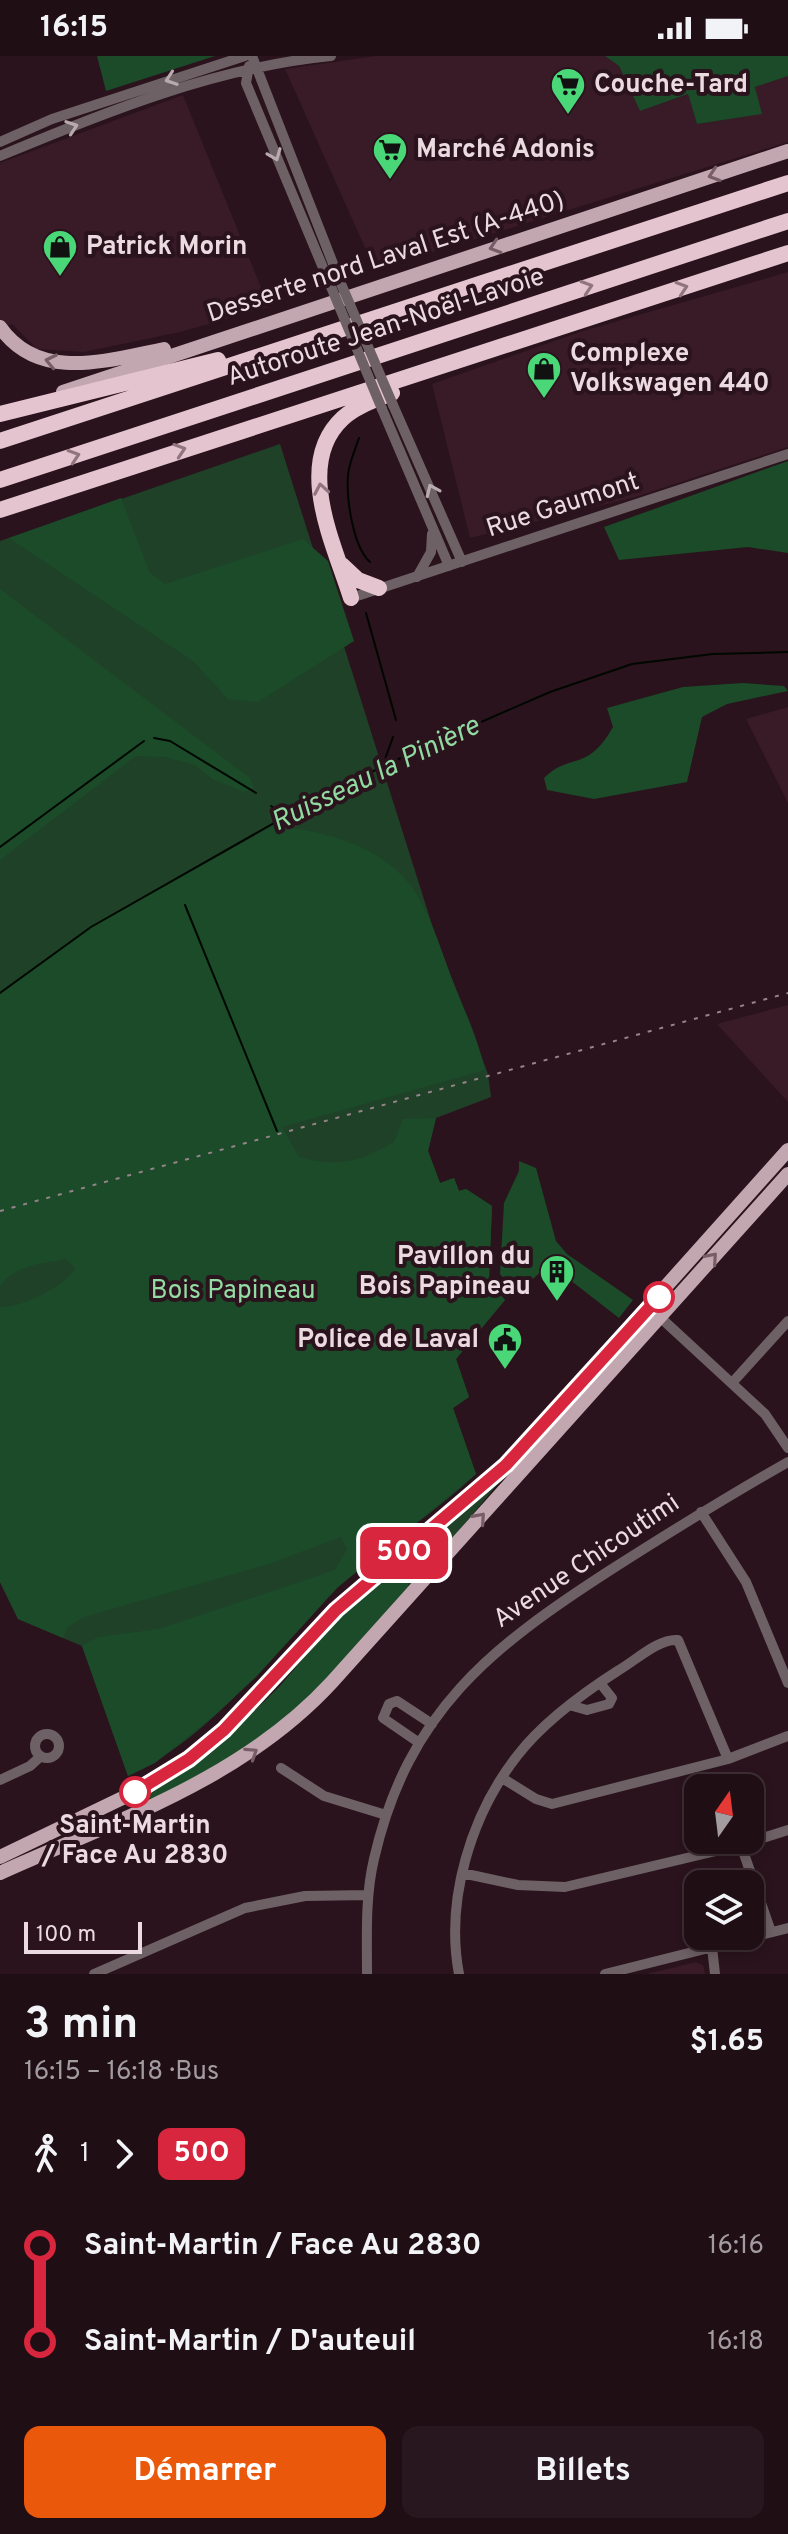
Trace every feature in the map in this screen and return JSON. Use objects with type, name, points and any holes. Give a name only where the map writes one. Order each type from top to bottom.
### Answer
[{"type":"highway","name":"Autoroute Jean-Noël-Lavoie","points":[[0,441],[788,183]]},
{"type":"highway","name":"Autoroute Jean-Noël-Lavoie","points":[[0,480],[788,221]]},
{"type":"highway","points":[[0,510],[788,253]]},
{"type":"highway","points":[[3,413],[363,323]]},
{"type":"highway","points":[[351,598],[319,477],[322,449],[329,436],[355,410],[448,365]]},
{"type":"highway","points":[[341,564],[358,580],[379,588]]},
{"type":"main road","name":"Desserte nord Laval Est (A-440)","points":[[3,413],[215,339],[788,151]]},
{"type":"main road","points":[[0,327],[26,352],[65,364],[105,361],[215,339]]},
{"type":"main road","points":[[0,1873],[207,1780],[276,1736],[332,1682],[552,1424],[594,1368],[788,1150]]},
{"type":"main road","points":[[0,1857],[135,1792],[203,1747],[260,1694],[336,1610],[609,1374],[788,1174]]},
{"type":"main road","points":[[594,1368],[609,1374]]},
{"type":"street","points":[[0,142],[52,119],[251,61],[331,56]]},
{"type":"street","points":[[0,156],[56,132],[251,61]]},
{"type":"street","points":[[251,61],[246,83],[334,280],[387,407],[432,532],[449,566]]},
{"type":"street","points":[[387,407],[462,562]]},
{"type":"street","name":"Rue Gaumont","points":[[351,598],[788,454]]},
{"type":"street","points":[[417,577],[431,552],[432,532]]},
{"type":"street","points":[[649,1307],[765,1414],[788,1448]]},
{"type":"street","points":[[732,1383],[788,1321]]},
{"type":"street","name":"Avenue Chicoutimi","points":[[367,1974],[368,1895],[386,1815],[418,1742],[478,1666],[505,1642],[701,1512],[788,1462]]},
{"type":"street","points":[[701,1512],[746,1582],[788,1683]]},
{"type":"street","points":[[459,1974],[454,1952],[462,1873],[474,1834],[502,1778],[518,1754],[569,1705],[653,1649],[678,1640],[728,1759]]},
{"type":"street","points":[[569,1705],[587,1710],[609,1704],[612,1698],[600,1683]]},
{"type":"street","points":[[418,1742],[383,1718],[389,1704],[397,1701],[432,1724]]},
{"type":"street","points":[[502,1778],[536,1799],[552,1804],[728,1759],[788,1736]]},
{"type":"street","points":[[0,1780],[30,1766],[41,1756]]},
{"type":"street","points":[[281,1768],[324,1796],[386,1815]]},
{"type":"street","points":[[764,1838],[788,1830]]},
{"type":"street","points":[[462,1873],[518,1885],[565,1887],[703,1854]]},
{"type":"street","points":[[744,1854],[771,1932]]},
{"type":"street","points":[[94,1974],[245,1908],[305,1896],[368,1895]]},
{"type":"street","points":[[764,1934],[788,1928]]},
{"type":"street","points":[[605,1974],[700,1950]]},
{"type":"street","points":[[712,1950],[715,1974]]},
{"type":"shaded area","points":[[376,56],[605,56],[619,66],[640,111],[688,94],[697,124],[761,114],[755,87],[788,76],[788,142],[375,270],[285,69]]},
{"type":"shaded area","points":[[183,95],[269,307],[180,332],[84,352],[37,349],[12,324],[0,328],[0,163]]},
{"type":"shaded area","points":[[788,272],[788,447],[635,497],[470,538],[432,384],[583,331]]},
{"type":"shaded area","points":[[788,707],[788,803],[746,719]]},
{"type":"shaded area","points":[[788,1005],[788,1102],[717,1024]]},
{"type":"shaded area","points":[[696,1962],[703,1965],[705,1974],[647,1974]]},
{"type":"green space","points":[[97,56],[215,56],[106,91]]},
{"type":"green space","points":[[605,56],[788,56],[788,76],[755,87],[762,114],[697,124],[688,94],[640,111],[619,66]]},
{"type":"green space","name":"Bois Papineau","points":[[280,444],[434,931],[488,1074],[491,1097],[436,1118],[428,1151],[440,1183],[454,1178],[459,1191],[466,1189],[492,1206],[489,1281],[505,1300],[456,1359],[469,1397],[453,1408],[476,1474],[335,1590],[239,1693],[187,1740],[128,1776],[82,1646],[18,1619],[0,1582],[0,541]]},
{"type":"green space","points":[[788,461],[788,553],[748,547],[619,560],[604,527]]},
{"type":"green space","points":[[121,498],[150,573],[165,584],[303,539],[328,561],[354,641],[258,702],[228,699],[193,661],[9,538]]},
{"type":"green space","points":[[0,589],[250,778],[254,788],[244,792],[212,779],[195,765],[165,757],[136,756],[0,860]]},
{"type":"green space","points":[[743,683],[784,686],[788,691],[727,704],[702,717],[687,782],[594,799],[547,790],[544,778],[553,770],[587,756],[604,741],[613,727],[607,708],[683,687]]},
{"type":"green space","name":"Bois Papineau","points":[[273,826],[311,831],[349,842],[384,860],[411,886],[434,930],[485,1070],[282,1127],[299,1157],[337,1162],[359,1158],[394,1142],[403,1119],[436,1118],[428,1151],[440,1183],[454,1178],[459,1191],[466,1189],[492,1206],[489,1281],[505,1300],[456,1359],[469,1397],[453,1408],[476,1474],[337,1588],[256,1677],[215,1715],[155,1763],[128,1776],[82,1646],[98,1637],[159,1629],[335,1570],[347,1549],[341,1537],[269,1564],[84,1617],[68,1627],[63,1638],[18,1619],[0,1582],[0,1307],[41,1295],[62,1282],[75,1268],[66,1259],[38,1264],[12,1274],[0,1287],[0,993],[91,927]]},
{"type":"green space","points":[[519,1161],[536,1168],[556,1241],[567,1254],[633,1300],[619,1318],[561,1273],[550,1273],[549,1264],[517,1294],[500,1274],[504,1203],[519,1171]]},
{"type":"green space","points":[[502,1479],[410,1589],[402,1564]]},
{"type":"green space","points":[[401,1564],[410,1589],[300,1706],[259,1741],[233,1758],[152,1800],[149,1797],[148,1793],[218,1746],[279,1687],[335,1621]]},
{"type":"waterway","points":[[359,438],[349,470],[348,496],[355,534],[370,562]]},
{"type":"waterway","points":[[366,613],[396,720]]},
{"type":"waterway","name":"Ruisseau la Pinière","points":[[0,993],[91,927],[318,798],[419,749],[550,692],[632,664],[713,654],[788,652]]},
{"type":"waterway","points":[[384,762],[393,737]]},
{"type":"waterway","points":[[154,738],[170,741],[256,793]]},
{"type":"waterway","points":[[0,847],[144,741]]},
{"type":"waterway","points":[[271,806],[287,816]]},
{"type":"waterway","points":[[185,905],[277,1131]]},
{"type":"railway","points":[[0,1211],[788,993]]},
{"type":"bus line","name":"50O","points":[[135,1792],[189,1759],[224,1730],[336,1610],[506,1465],[659,1297]]},
{"type":"place","name":"Couche-Tard","points":[[568,116]]},
{"type":"place","name":"Marché Adonis","points":[[390,181]]},
{"type":"place","name":"Patrick Morin","points":[[60,278]]},
{"type":"place","name":"Complexe Volkswagen 440","points":[[544,400]]},
{"type":"place","name":"Pavillon du Bois Papineau","points":[[557,1303]]},
{"type":"place","name":"Police de Laval","points":[[505,1371]]},
{"type":"place","name":"Saint-Martin / Face Au 2830","points":[[135,1792]]}]
